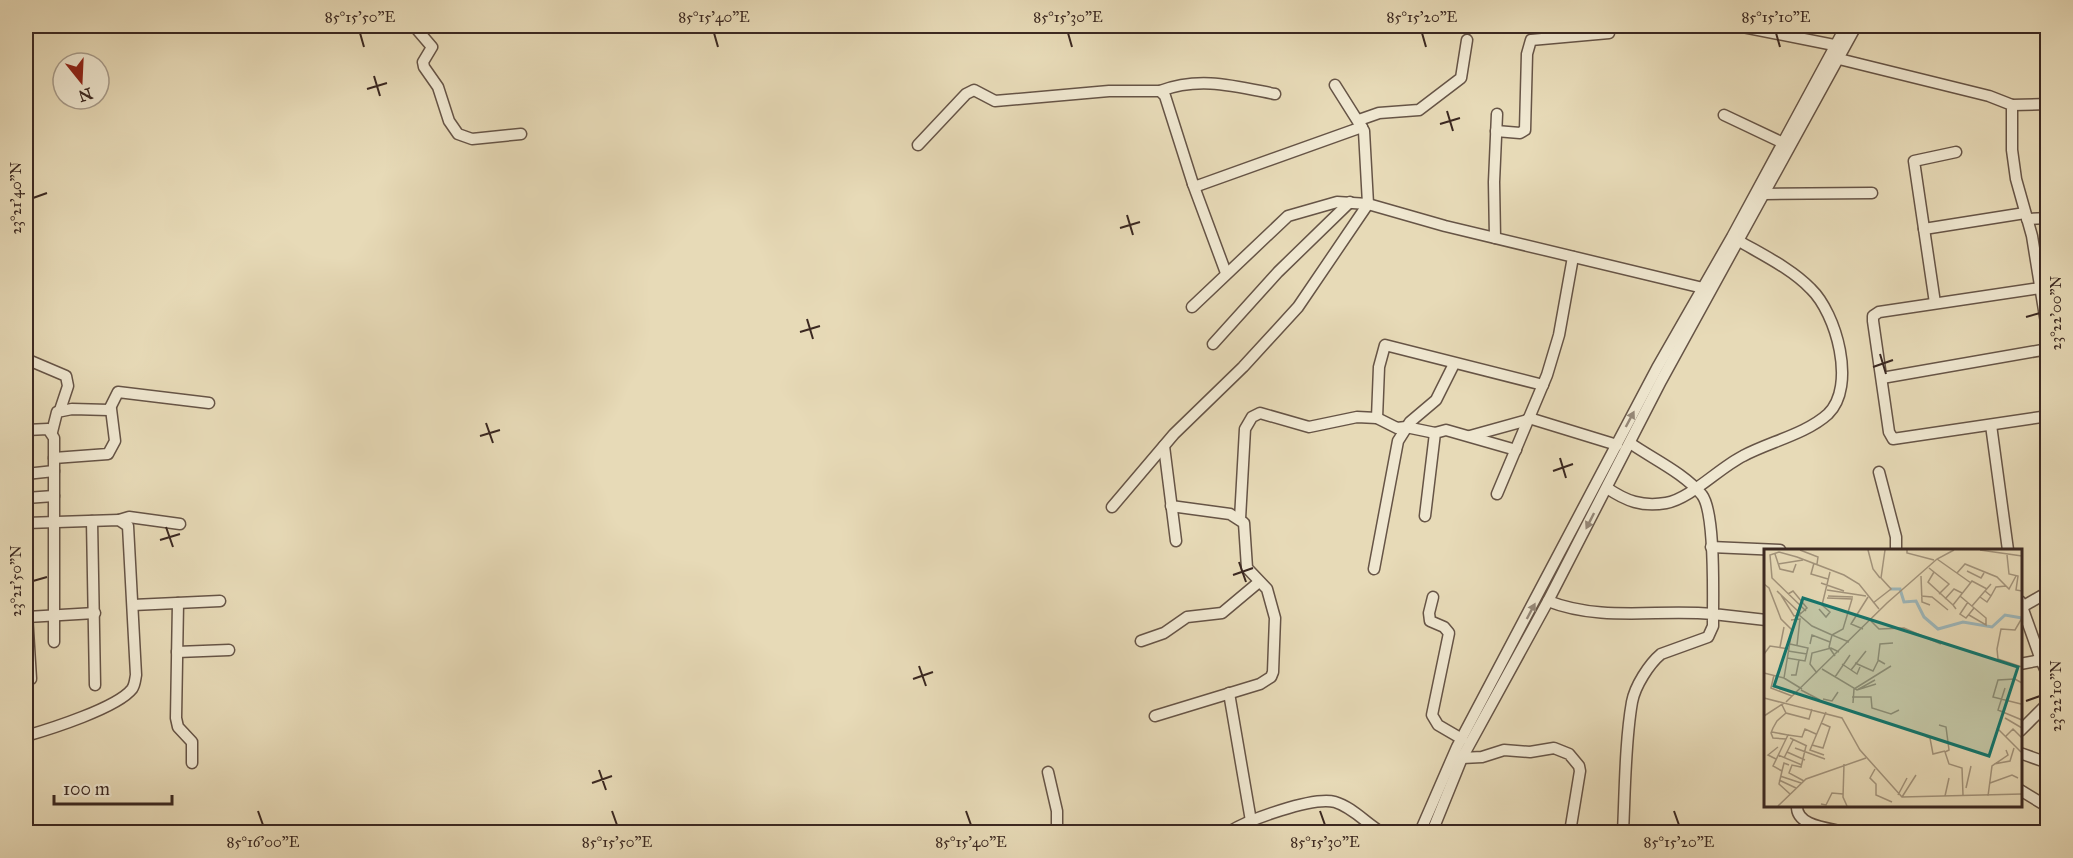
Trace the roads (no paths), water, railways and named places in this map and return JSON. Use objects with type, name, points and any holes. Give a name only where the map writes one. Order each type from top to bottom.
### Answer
[{"type":"street","points":[[414,26],[432,47],[423,62],[424,67],[440,92],[449,121],[458,134],[472,139],[521,134]]},
{"type":"street","points":[[1738,26],[1833,45]]},
{"type":"street","points":[[1432,832],[1462,758],[1548,601],[1661,381],[1764,194],[1832,57],[1833,45],[1846,26]]},
{"type":"street","points":[[1420,832],[1462,739],[1617,445],[1781,142],[1832,57],[1856,26]]},
{"type":"street","points":[[1496,131],[1520,133],[1525,130],[1527,54],[1531,40],[1609,33]]},
{"type":"street","points":[[1193,184],[1200,185],[1360,124],[1378,113],[1421,109],[1461,78],[1467,40]]},
{"type":"street","points":[[1832,57],[1996,98],[2012,105],[2048,104]]},
{"type":"street","points":[[918,145],[972,90],[995,101],[1109,91],[1160,91],[1184,83],[1211,81],[1275,94]]},
{"type":"street","points":[[1112,507],[1164,446],[1298,307],[1368,204],[1366,143],[1360,124],[1335,85]]},
{"type":"street","points":[[1160,91],[1164,96],[1226,273]]},
{"type":"street","points":[[2012,105],[2012,150],[2048,335]]},
{"type":"street","points":[[1495,238],[1497,114]]},
{"type":"street","points":[[1724,115],[1781,142]]},
{"type":"street","points":[[1935,303],[1914,161],[1956,152]]},
{"type":"street","points":[[1764,194],[1872,193]]},
{"type":"street","points":[[1192,307],[1288,216],[1329,203],[1350,202],[1368,204],[1495,238],[1703,288]]},
{"type":"street","points":[[1213,344],[1278,272],[1350,202]]},
{"type":"street","points":[[1924,229],[2026,216],[2048,218]]},
{"type":"street","points":[[1607,488],[1629,501],[1652,505],[1683,498],[1735,460],[1818,422],[1830,412],[1840,395],[1843,376],[1836,338],[1821,298],[1809,286],[1775,262],[1739,241]]},
{"type":"street","points":[[1497,494],[1543,386],[1559,335],[1573,257]]},
{"type":"street","points":[[2040,288],[1875,314],[1874,321],[1889,432],[1893,439],[2048,416]]},
{"type":"street","points":[[1377,418],[1379,367],[1385,345],[1543,386]]},
{"type":"street","points":[[1882,378],[2048,349]]},
{"type":"street","points":[[26,359],[66,376],[68,386],[60,410],[55,414],[52,432],[54,642]]},
{"type":"street","points":[[1374,569],[1396,450],[1406,427],[1436,400],[1454,364]]},
{"type":"street","points":[[54,458],[108,453],[115,441],[111,409],[118,392],[209,403]]},
{"type":"street","points":[[60,410],[105,411],[111,409]]},
{"type":"street","points":[[1240,519],[1245,429],[1252,417],[1260,413],[1309,426],[1357,417],[1377,418],[1396,428],[1406,427],[1435,433],[1446,430],[1516,450]]},
{"type":"street","points":[[1469,437],[1528,419],[1617,445]]},
{"type":"street","points":[[1991,425],[2008,549]]},
{"type":"street","points":[[26,430],[42,429],[52,432]]},
{"type":"street","points":[[1425,516],[1435,433]]},
{"type":"street","points":[[1623,832],[1631,712],[1635,692],[1655,659],[1661,654],[1708,637],[1713,626],[1708,508],[1695,488],[1630,443]]},
{"type":"street","points":[[1164,446],[1176,541]]},
{"type":"street","points":[[26,474],[54,471]]},
{"type":"street","points":[[1879,472],[1896,537],[1896,549]]},
{"type":"street","points":[[26,498],[54,496]]},
{"type":"street","points":[[1155,716],[1267,681],[1273,672],[1275,618],[1270,596],[1247,568],[1245,526],[1240,519],[1230,514],[1172,506]]},
{"type":"street","points":[[26,523],[119,520],[129,517],[180,524]]},
{"type":"street","points":[[26,736],[68,723],[123,697],[132,688],[136,675],[130,533],[126,522],[119,520]]},
{"type":"street","points":[[92,521],[95,685]]},
{"type":"street","points":[[1711,547],[1764,549]]},
{"type":"street","points":[[1141,641],[1164,633],[1188,617],[1222,613],[1259,582]]},
{"type":"street","points":[[2022,604],[2048,592]]},
{"type":"street","points":[[1433,597],[1429,614],[1430,621],[1444,627],[1449,633],[1432,715],[1438,725],[1462,739]]},
{"type":"street","points":[[26,598],[31,679]]},
{"type":"street","points":[[133,605],[220,601]]},
{"type":"street","points":[[1548,601],[1565,608],[1601,614],[1681,611],[1764,620]]},
{"type":"street","points":[[178,603],[177,724],[192,742],[192,763]]},
{"type":"street","points":[[2022,606],[2044,659],[2048,676]]},
{"type":"street","points":[[27,617],[95,613]]},
{"type":"street","points":[[177,652],[229,650]]},
{"type":"street","points":[[2022,664],[2044,659]]},
{"type":"street","points":[[1229,693],[1251,821]]},
{"type":"street","points":[[2022,729],[2046,707]]},
{"type":"street","points":[[1462,758],[1482,757],[1510,749],[1530,752],[1554,748],[1569,754],[1579,766],[1580,771],[1570,832]]},
{"type":"street","points":[[2022,754],[2048,763]]},
{"type":"street","points":[[1048,772],[1057,811],[1057,832]]},
{"type":"street","points":[[2022,791],[2048,807]]},
{"type":"street","points":[[1229,832],[1251,821],[1326,801],[1342,806],[1381,832]]},
{"type":"street","points":[[1797,807],[1797,813],[1803,821],[1844,832]]}]
